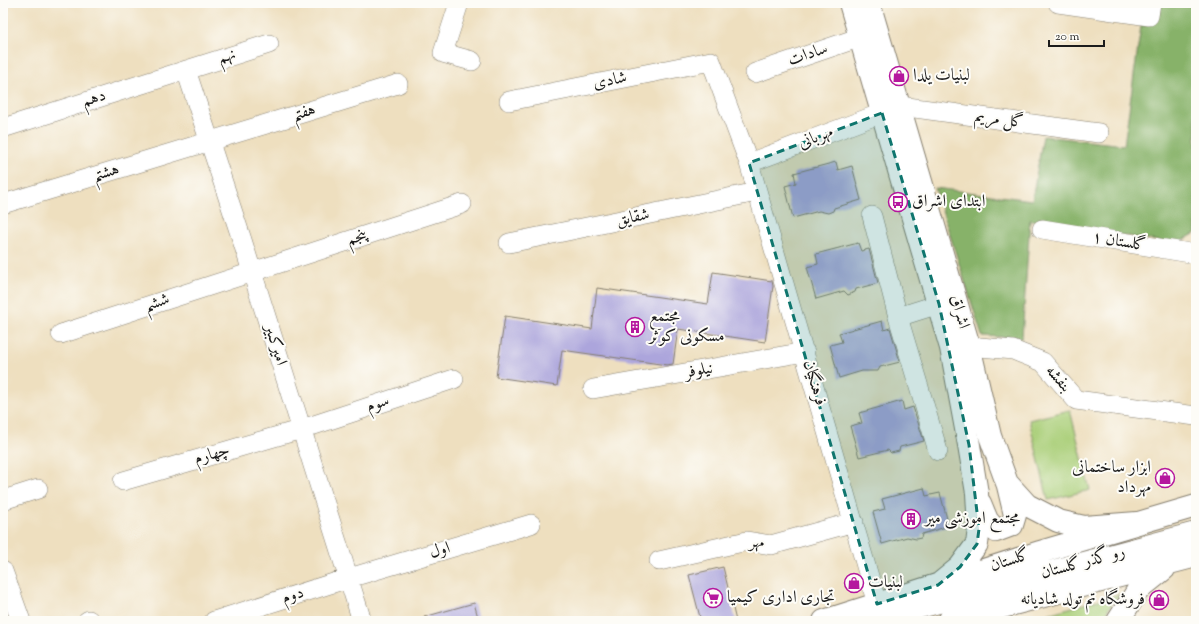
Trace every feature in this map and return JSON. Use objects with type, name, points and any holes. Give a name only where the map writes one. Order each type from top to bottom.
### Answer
[{"type":"main road","name":"اشراق","points":[[850,3],[861,37],[891,110],[968,346],[990,436],[1007,483],[1027,505],[1058,521],[1084,527],[1137,523]]},
{"type":"main road","name":"اشراق","points":[[869,3],[891,110],[951,348],[976,493],[979,529],[977,544],[960,567],[938,585]]},
{"type":"main road","points":[[976,493],[987,520],[996,531],[1012,525],[1015,515],[1007,483]]},
{"type":"main road","name":"گلستان","points":[[824,621],[877,612],[938,585],[1196,506]]},
{"type":"main road","name":"رو گذر گلستان","points":[[877,612],[912,609],[1196,533]]},
{"type":"main road","points":[[949,621],[1196,556]]},
{"type":"main road","points":[[1118,621],[1138,590],[1173,563]]},
{"type":"street","points":[[459,3],[443,53],[472,61]]},
{"type":"street","points":[[1058,3],[1150,9]]},
{"type":"street","name":"سادات","points":[[755,73],[861,37]]},
{"type":"street","name":"نهم","points":[[186,70],[269,44]]},
{"type":"street","name":"شادی","points":[[510,101],[711,61]]},
{"type":"street","name":"فرهنگیان","points":[[711,61],[749,163],[854,522],[877,612]]},
{"type":"street","name":"دهم","points":[[3,128],[186,70]]},
{"type":"street","name":"امیرکبیر","points":[[186,70],[252,271],[362,621]]},
{"type":"street","name":"هفتم","points":[[209,142],[398,84]]},
{"type":"street","name":"گل مریم","points":[[891,110],[1099,133]]},
{"type":"street","name":"مهربانی","points":[[749,163],[891,110]]},
{"type":"street","name":"هشتم","points":[[3,204],[209,142]]},
{"type":"street","name":"شقایق","points":[[508,243],[757,192]]},
{"type":"street","name":"پنجم","points":[[252,271],[462,204]]},
{"type":"street","points":[[872,216],[898,316],[938,451]]},
{"type":"street","name":"گلستان ۱","points":[[1042,229],[1196,254]]},
{"type":"street","name":"ششم","points":[[61,334],[252,271]]},
{"type":"street","points":[[898,316],[939,304]]},
{"type":"street","name":"بنفشه","points":[[968,346],[1014,350],[1043,362],[1076,400],[1196,416]]},
{"type":"street","name":"نیلوفر","points":[[593,390],[805,352]]},
{"type":"street","name":"سوم","points":[[302,429],[454,379]]},
{"type":"street","name":"چهارم","points":[[123,482],[302,429]]},
{"type":"street","points":[[3,500],[38,489]]},
{"type":"street","name":"مهر","points":[[658,561],[747,540],[771,545],[854,522]]},
{"type":"street","name":"اول","points":[[349,578],[531,524]]},
{"type":"street","points":[[3,571],[21,621]]},
{"type":"street","name":"دوم","points":[[214,621],[349,578]]},
{"type":"highlighted area","points":[[882,113],[939,304],[969,445],[979,529],[977,544],[960,567],[938,585],[877,604],[749,163]]},
{"type":"green space","points":[[1156,3],[1196,3],[1196,233],[1176,244],[1030,220],[1022,338],[982,336],[935,188],[1032,200],[1043,136],[1124,145],[1141,26],[1153,21]]},
{"type":"green space","points":[[1070,410],[1090,490],[1048,500],[1029,420]]},
{"type":"green space","points":[[1120,594],[1108,609],[1105,621],[1022,621]]},
{"type":"building","points":[[836,162],[838,170],[852,166],[861,200],[834,208],[833,211],[828,213],[819,211],[793,218],[785,186],[796,183],[794,173]]},
{"type":"building","points":[[858,243],[861,251],[869,249],[878,283],[856,289],[855,292],[848,295],[844,291],[816,299],[807,267],[818,264],[816,254]]},
{"type":"building","points":[[713,272],[772,281],[773,286],[765,342],[678,329],[673,364],[667,365],[562,350],[557,386],[496,377],[505,316],[592,329],[597,288],[708,304]]},
{"type":"building","points":[[882,321],[884,330],[890,328],[900,362],[880,367],[878,371],[862,371],[839,378],[830,345],[842,342],[839,333]]},
{"type":"building","points":[[902,401],[904,410],[913,407],[924,441],[900,447],[899,451],[891,453],[888,450],[859,457],[850,426],[862,423],[859,413]]},
{"type":"building","name":"مجتمع اموزشی میر","points":[[924,488],[926,496],[940,493],[949,526],[922,534],[921,538],[916,539],[907,537],[882,544],[873,512],[885,509],[882,499]]},
{"type":"building","name":"تجاری اداری کیمیا","points":[[723,567],[736,621],[701,621],[689,575]]},
{"type":"building","points":[[474,603],[479,621],[425,621],[424,617]]},
{"type":"place","name":"لبنیات یلدا","points":[[899,76]]},
{"type":"place","name":"ابتدای اشراق","points":[[898,202]]},
{"type":"place","name":"مجتمع مسکونی کوثر","points":[[635,327]]},
{"type":"place","name":"ابزار ساختمانی مهرداد","points":[[1165,478]]},
{"type":"place","name":"مجتمع اموزشی میر","points":[[911,519]]},
{"type":"place","name":"لبنیات","points":[[854,583]]},
{"type":"place","name":"تجاری اداری کیمیا","points":[[713,598]]},
{"type":"place","name":"فروشگاه تم تولد شادیانه","points":[[1159,600]]}]
